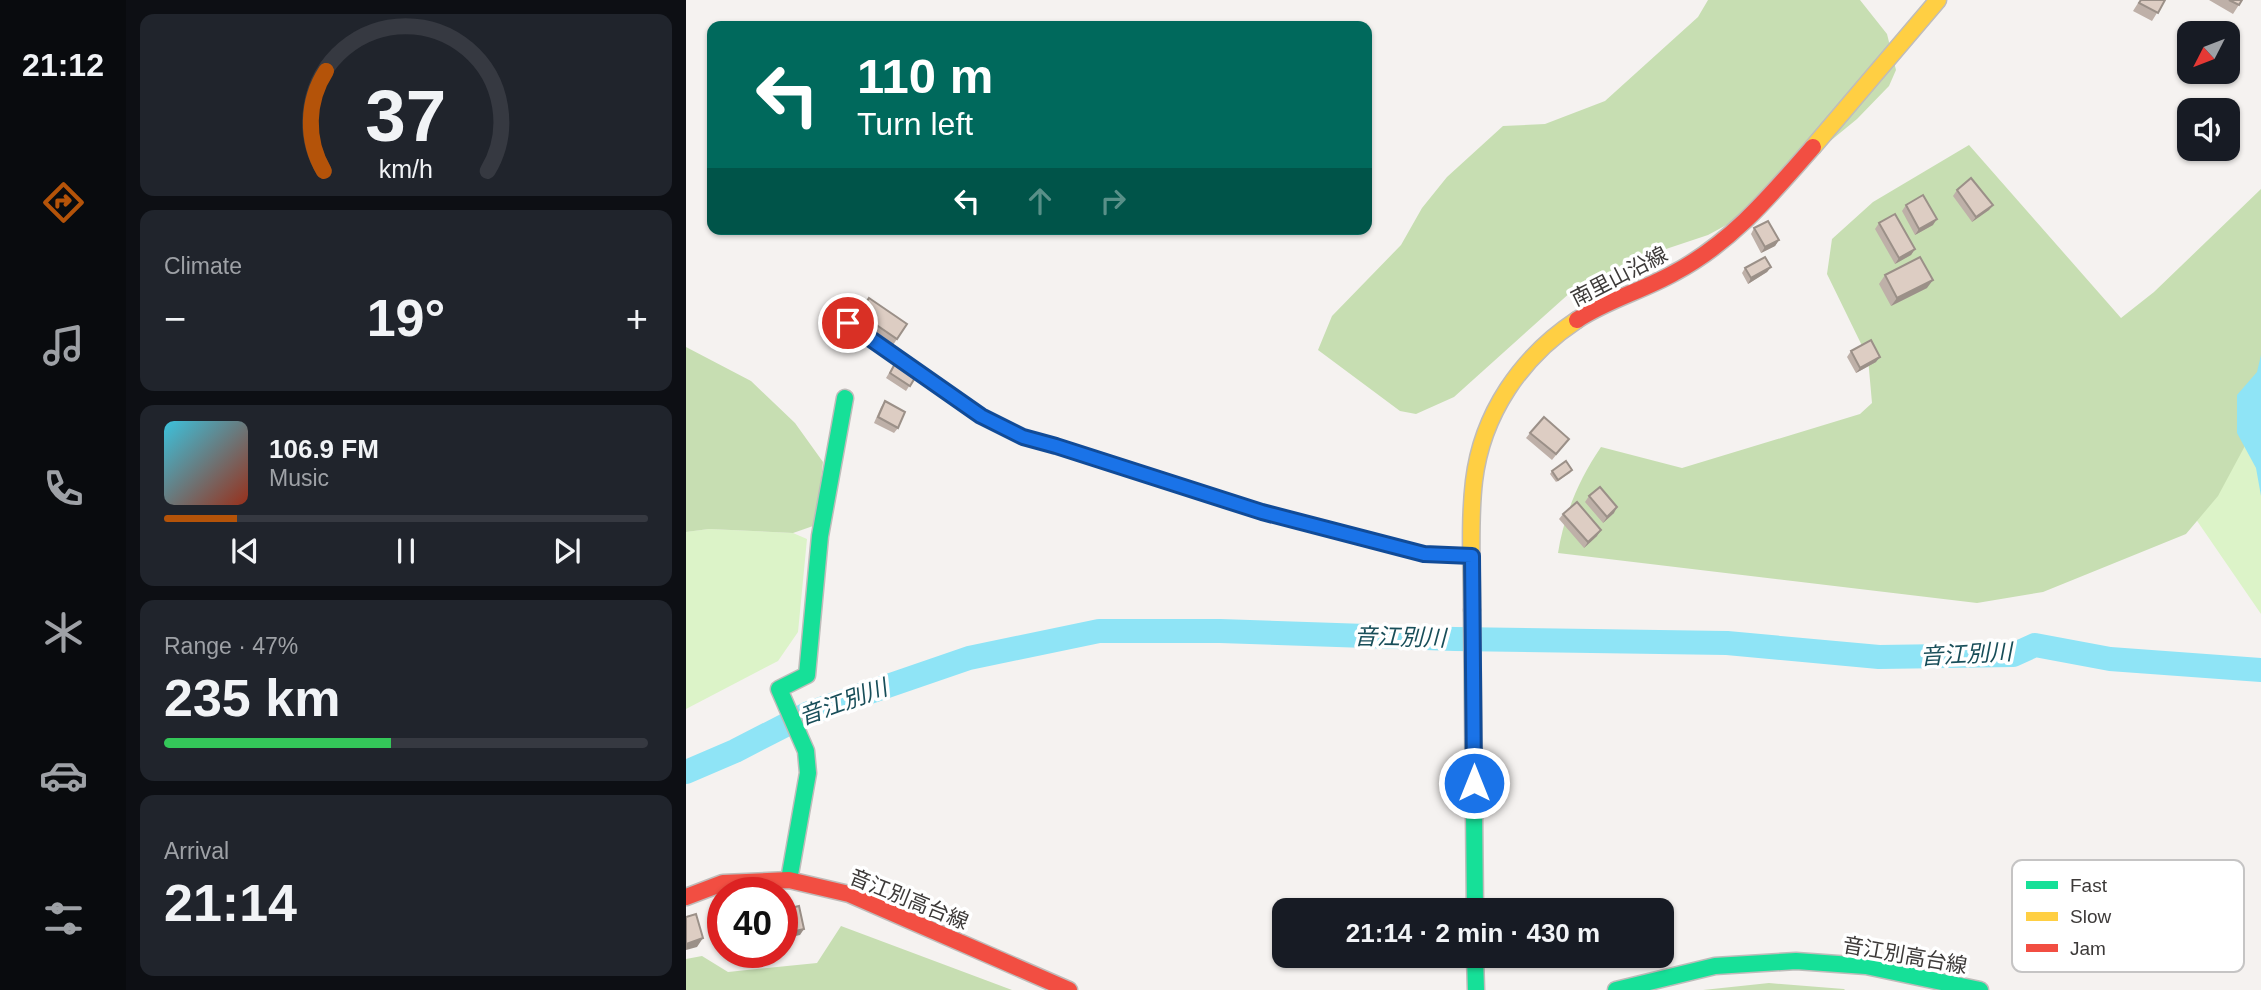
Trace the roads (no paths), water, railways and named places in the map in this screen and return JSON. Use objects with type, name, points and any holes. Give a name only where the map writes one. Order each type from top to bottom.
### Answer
[{"type":"street","name":"南里山沿線","points":[[1475,898],[1472,601],[1474,481],[1483,442],[1498,404],[1522,366],[1557,333],[1595,308],[1672,274],[1717,247],[1768,199],[1938,0]]},
{"type":"street","points":[[790,877],[808,773],[806,751],[779,689],[807,675],[813,590],[830,461],[845,398]]},
{"type":"street","name":"音江別高台線","points":[[798,882],[849,894],[1069,990]]},
{"type":"street","name":"音江別高台線","points":[[686,897],[707,889]]},
{"type":"street","name":"音江別高台線","points":[[1616,990],[1715,966],[1796,961],[1866,966],[1980,990]]},
{"type":"street","points":[[1475,968],[1476,990]]},
{"type":"lane","points":[[848,323],[981,416],[1023,437],[1262,512],[1424,554],[1472,556]]},
{"type":"water","points":[[2261,355],[2261,496],[2256,468],[2237,433],[2237,395],[2257,372]]},
{"type":"waterway","name":"音江別川","points":[[686,772],[735,751],[809,713],[969,658],[1099,631],[1220,631],[1455,639],[1727,643],[1879,657],[2013,655],[2035,645],[2110,659],[2261,670]]}]
